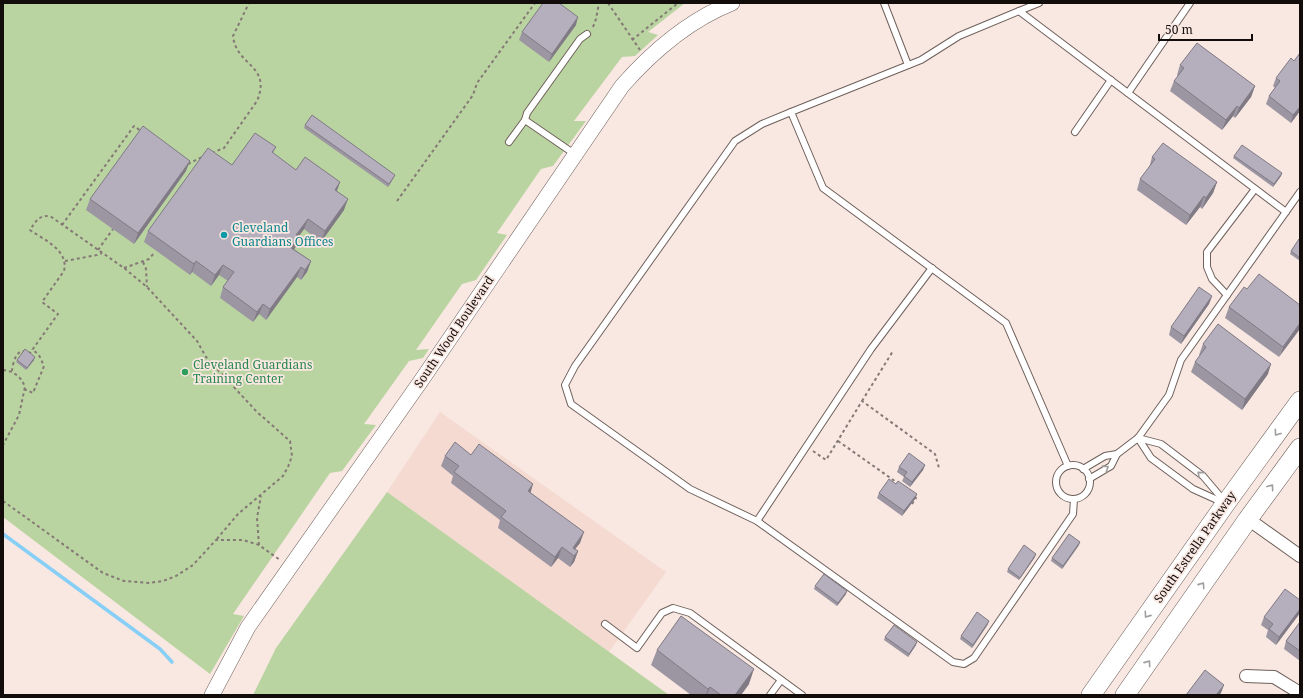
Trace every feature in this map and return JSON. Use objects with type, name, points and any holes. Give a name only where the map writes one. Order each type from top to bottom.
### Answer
[{"type":"main road","name":"South Estrella Parkway","points":[[1091,695],[1226,503],[1300,401]]},
{"type":"main road","points":[[1125,695],[1248,519],[1300,448]]},
{"type":"main road","points":[[1226,503],[1248,519]]},
{"type":"street","name":"South Wood Boulevard","points":[[212,695],[248,627],[423,378],[622,86],[647,58],[690,26],[732,3]]},
{"type":"street","points":[[1248,519],[1300,556]]},
{"type":"street","points":[[1246,676],[1274,677],[1300,693]]},
{"type":"lane","points":[[884,3],[908,65]]},
{"type":"lane","points":[[1039,3],[959,36],[921,60],[762,124],[735,141],[575,366],[565,385],[571,404],[690,489],[757,521],[953,662],[964,664],[974,658],[1073,514],[1074,499]]},
{"type":"lane","points":[[1128,93],[1190,3]]},
{"type":"lane","points":[[1019,11],[1286,212]]},
{"type":"lane","points":[[508,142],[580,38],[587,34]]},
{"type":"lane","points":[[1075,132],[1111,80]]},
{"type":"lane","points":[[791,112],[823,188],[1006,323],[1068,466]]},
{"type":"lane","points":[[524,120],[576,155]]},
{"type":"lane","points":[[1227,295],[1212,279],[1207,267],[1207,252],[1255,189]]},
{"type":"lane","points":[[1089,479],[1111,466],[1117,454],[1138,438],[1169,395],[1181,360],[1300,192]]},
{"type":"lane","points":[[757,521],[871,349],[932,268]]},
{"type":"lane","points":[[1138,438],[1151,458],[1193,489],[1226,503]]},
{"type":"lane","points":[[1138,438],[1161,444],[1204,476],[1226,503]]},
{"type":"lane","points":[[1083,469],[1105,456],[1117,454]]},
{"type":"lane","points":[[1068,466],[1079,466],[1083,469],[1089,479],[1088,490],[1084,495],[1074,499],[1063,495],[1057,487],[1057,476],[1060,472],[1068,466]]},
{"type":"lane","points":[[605,624],[637,648],[662,613],[673,608],[690,613],[802,695]]},
{"type":"lane","points":[[770,695],[781,680]]},
{"type":"path","points":[[211,153],[224,148],[257,101],[260,94],[261,78],[257,71],[240,54],[233,41],[234,32],[249,3]]},
{"type":"path","points":[[397,201],[473,95],[477,83],[535,3]]},
{"type":"path","points":[[587,34],[596,20],[599,3]]},
{"type":"path","points":[[608,3],[619,17],[632,40],[647,58]]},
{"type":"path","points":[[632,40],[678,3]]},
{"type":"path","points":[[62,225],[134,126],[146,134]]},
{"type":"path","points":[[187,164],[205,156]]},
{"type":"path","points":[[3,501],[103,573],[124,581],[148,583],[163,581],[176,576],[193,565],[243,509],[253,500],[261,496],[283,476],[292,456],[290,440],[258,412],[206,357],[197,340],[147,287],[124,268],[50,216],[43,216],[37,220],[30,230],[56,248],[63,256],[65,261],[62,276],[42,302],[58,314],[30,353],[21,351],[16,355],[12,371]]},
{"type":"path","points":[[98,250],[113,229]]},
{"type":"path","points":[[65,261],[97,256],[102,253]]},
{"type":"path","points":[[124,268],[143,262],[149,259],[154,253]]},
{"type":"path","points":[[143,262],[146,269],[147,287]]},
{"type":"path","points":[[24,389],[33,393],[44,366],[39,355],[32,349]]},
{"type":"path","points":[[807,447],[826,460],[892,351]]},
{"type":"path","points":[[3,370],[12,371],[18,375],[23,382],[24,389],[19,415],[3,445]]},
{"type":"path","points":[[862,401],[935,454],[939,468]]},
{"type":"path","points":[[838,441],[902,486]]},
{"type":"path","points":[[908,491],[916,496],[912,504]]},
{"type":"path","points":[[259,545],[257,518],[261,496]]},
{"type":"path","points":[[216,540],[242,540],[259,545],[291,567]]},
{"type":"shaded area","points":[[440,412],[666,572],[609,652],[387,492]]},
{"type":"green space","name":"Cleveland Guardians Training Center","points":[[3,3],[685,3],[648,32],[658,35],[635,56],[622,57],[574,121],[586,121],[553,166],[541,169],[497,233],[507,235],[476,280],[462,284],[416,350],[429,349],[423,358],[409,361],[364,424],[376,425],[342,471],[330,473],[233,614],[244,616],[210,674],[3,517]]},
{"type":"green space","points":[[387,492],[669,695],[253,695],[276,648]]},
{"type":"building","points":[[543,3],[559,3],[578,17],[552,54],[522,32]]},
{"type":"building","points":[[1197,43],[1255,86],[1239,108],[1237,106],[1226,120],[1174,81],[1184,68],[1180,65]]},
{"type":"building","points":[[1300,53],[1300,107],[1293,115],[1269,96],[1280,81],[1276,78],[1291,58],[1294,61]]},
{"type":"building","points":[[312,115],[395,175],[389,184],[305,125]]},
{"type":"building","points":[[143,126],[190,161],[138,233],[90,199]]},
{"type":"building","name":"Cleveland Guardians Offices","points":[[255,133],[276,147],[272,152],[296,170],[305,157],[340,182],[335,190],[348,199],[325,231],[308,219],[296,235],[299,237],[291,248],[311,261],[305,270],[301,267],[270,309],[263,304],[257,312],[223,287],[234,272],[223,265],[215,275],[196,261],[194,264],[148,231],[208,148],[232,165]]},
{"type":"building","points":[[1163,143],[1217,182],[1206,198],[1204,196],[1190,215],[1140,179],[1155,159],[1152,157]]},
{"type":"building","points":[[1242,145],[1282,173],[1274,184],[1234,156]]},
{"type":"building","points":[[1299,239],[1300,240],[1300,258],[1291,251]]},
{"type":"building","points":[[1259,274],[1300,305],[1300,323],[1283,347],[1229,307],[1244,287],[1247,289]]},
{"type":"building","points":[[1199,287],[1212,296],[1184,336],[1171,327]]},
{"type":"building","points":[[1218,324],[1271,364],[1245,399],[1195,362],[1206,347],[1203,344]]},
{"type":"building","points":[[25,349],[35,357],[27,368],[17,360]]},
{"type":"building","points":[[455,442],[471,455],[479,444],[533,484],[528,491],[584,532],[573,548],[578,551],[574,556],[562,547],[555,557],[501,517],[506,511],[454,472],[459,466],[445,456]]},
{"type":"building","points":[[909,453],[925,465],[912,482],[904,476],[907,472],[899,467]]},
{"type":"building","points":[[889,479],[896,484],[898,481],[917,494],[904,511],[879,493]]},
{"type":"building","points":[[1069,534],[1080,542],[1063,566],[1052,558]]},
{"type":"building","points":[[1024,545],[1036,554],[1020,578],[1008,569]]},
{"type":"building","points":[[824,574],[847,591],[838,603],[815,586]]},
{"type":"building","points":[[1285,589],[1300,600],[1300,609],[1279,637],[1269,629],[1273,624],[1264,617]]},
{"type":"building","points":[[977,612],[989,621],[973,645],[961,636]]},
{"type":"building","points":[[681,616],[754,669],[735,695],[721,695],[710,687],[708,689],[657,650]]},
{"type":"building","points":[[1300,622],[1300,651],[1286,641]]},
{"type":"building","points":[[894,625],[917,642],[909,654],[885,637]]},
{"type":"building","points":[[1205,670],[1224,685],[1216,695],[1186,695]]},
{"type":"waterway","points":[[3,534],[160,649],[172,662]]},
{"type":"place","name":"Cleveland Guardians Offices","points":[[224,235]]},
{"type":"place","name":"Cleveland Guardians Training Center","points":[[185,372]]}]
